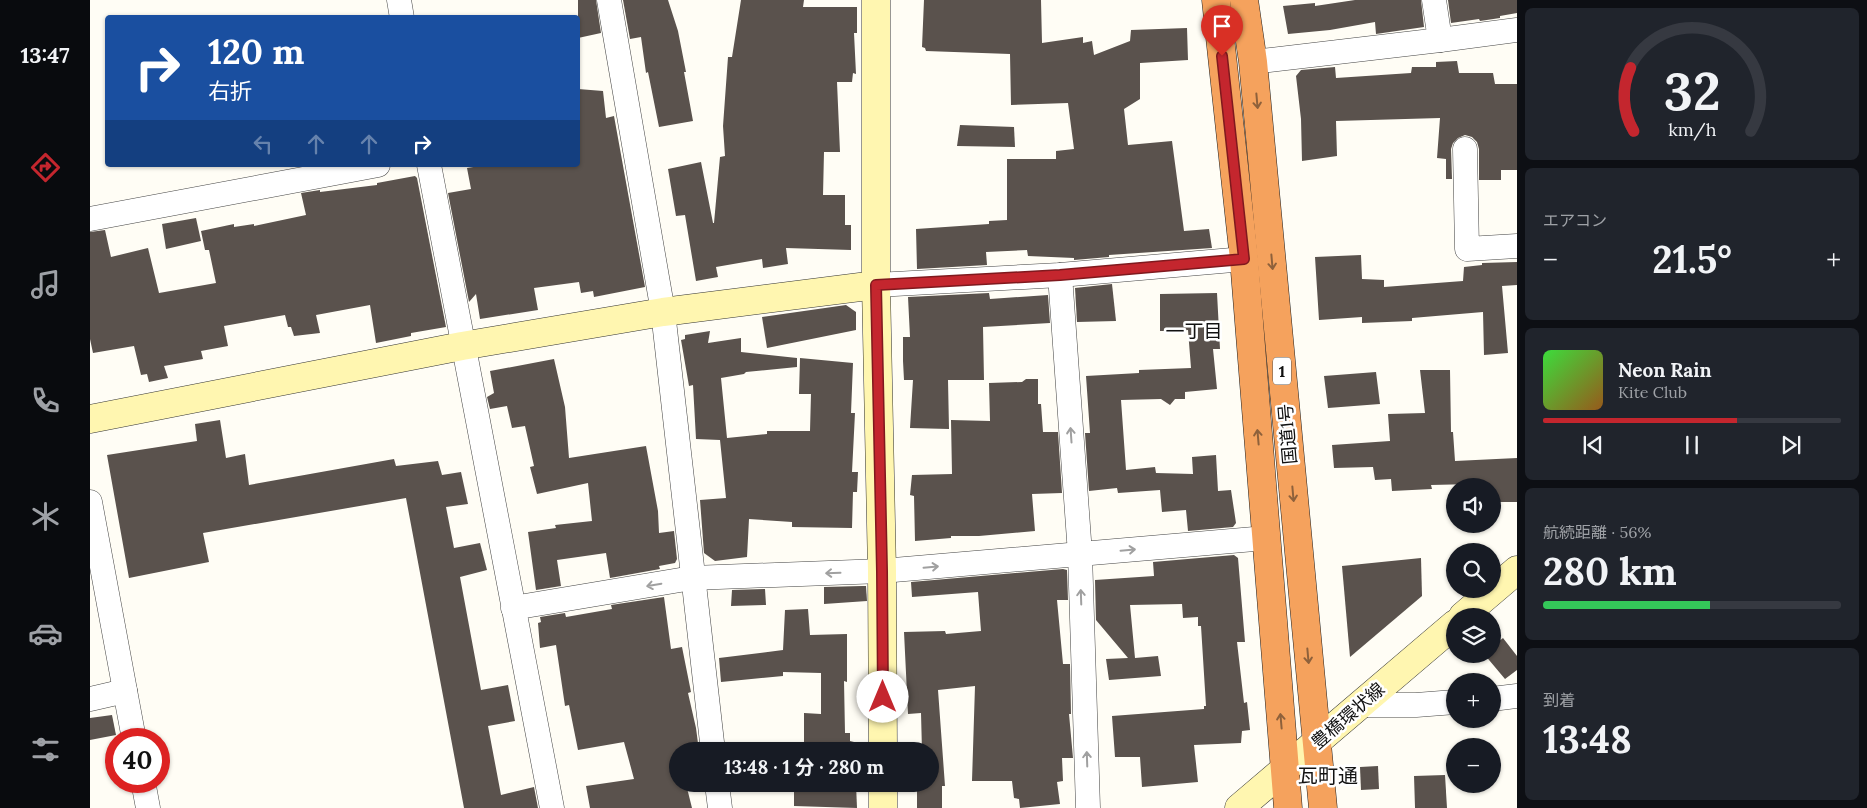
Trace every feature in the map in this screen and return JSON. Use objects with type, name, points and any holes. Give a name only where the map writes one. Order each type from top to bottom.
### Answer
[{"type":"highway","name":"国道1号","points":[[1216,0],[1244,259],[1288,808]]},
{"type":"highway","name":"国道1号","points":[[1244,0],[1253,62],[1323,808]]},
{"type":"street","points":[[399,0],[402,15]]},
{"type":"street","points":[[609,0],[663,312],[712,742]]},
{"type":"street","points":[[876,0],[876,285],[882,571],[883,742]]},
{"type":"street","points":[[1434,0],[1440,40]]},
{"type":"street","points":[[1253,62],[1517,30]]},
{"type":"street","points":[[1465,149],[1467,249],[1517,246]]},
{"type":"street","points":[[90,220],[368,167]]},
{"type":"street","points":[[429,167],[462,346],[552,808]]},
{"type":"street","points":[[90,419],[462,346],[663,312],[876,285],[1060,275],[1244,259]]},
{"type":"street","points":[[1060,275],[1080,554],[1088,808]]},
{"type":"street","points":[[90,502],[132,728]]},
{"type":"street","points":[[513,608],[692,578],[882,571],[1266,538]]},
{"type":"street","points":[[1472,608],[1517,570]]},
{"type":"street","name":"豊橋環状線","points":[[1240,808],[1446,632]]},
{"type":"street","points":[[90,699],[125,691]]},
{"type":"street","points":[[1501,697],[1517,696]]},
{"type":"street","points":[[1361,705],[1446,703]]},
{"type":"street","points":[[718,792],[720,808]]},
{"type":"street","points":[[883,792],[883,808]]},
{"type":"street","points":[[145,793],[148,808]]},
{"type":"building","points":[[578,0],[596,0],[601,33],[580,38],[580,15],[578,15]]},
{"type":"building","points":[[623,0],[668,0],[678,31],[693,121],[659,127],[648,72],[646,73],[641,37],[630,39]]},
{"type":"building","points":[[741,0],[804,0],[803,7],[857,7],[857,33],[854,33],[856,74],[853,73],[852,82],[837,82],[840,152],[824,152],[823,195],[845,195],[845,225],[851,225],[851,250],[786,248],[788,264],[763,268],[762,259],[716,267],[718,277],[696,281],[685,215],[676,216],[668,169],[701,162],[714,223],[720,157],[725,156],[723,126],[728,57],[732,57]]},
{"type":"building","points":[[924,0],[1041,0],[1042,43],[1083,37],[1083,43],[1092,41],[1094,55],[1130,41],[1131,30],[1187,28],[1188,60],[1140,63],[1140,99],[1124,109],[1128,145],[1172,141],[1184,231],[1209,229],[1212,248],[1109,255],[1109,257],[1074,260],[1074,258],[1028,256],[1027,250],[986,252],[987,265],[917,269],[916,229],[989,224],[989,221],[1007,220],[1007,159],[1056,159],[1056,151],[1074,149],[1068,103],[1011,105],[1010,54],[926,51],[922,47]]},
{"type":"building","points":[[1355,0],[1421,0],[1424,27],[1376,34],[1375,22],[1330,30],[1288,34],[1283,6],[1315,3],[1315,6]]},
{"type":"building","points":[[1448,0],[1517,0],[1517,13],[1500,16],[1500,18],[1451,23]]},
{"type":"building","points":[[1457,61],[1459,73],[1493,73],[1495,84],[1517,84],[1517,170],[1501,170],[1501,180],[1479,180],[1479,149],[1477,142],[1472,137],[1465,135],[1453,143],[1451,149],[1452,179],[1446,179],[1446,159],[1437,158],[1440,118],[1336,121],[1337,156],[1302,161],[1301,119],[1296,76],[1301,70],[1335,67],[1336,78],[1411,73],[1412,67],[1436,67],[1436,62]]},
{"type":"building","points":[[580,89],[603,91],[606,118],[614,116],[645,287],[594,297],[593,291],[581,293],[579,282],[534,288],[538,310],[480,319],[476,294],[469,302],[448,193],[471,189],[467,168],[580,167]]},
{"type":"building","points":[[960,125],[1014,127],[1015,147],[957,146]]},
{"type":"building","points":[[415,176],[417,178],[446,327],[411,333],[411,336],[376,343],[370,305],[316,315],[320,333],[294,336],[291,327],[288,327],[285,315],[224,326],[228,346],[201,351],[203,359],[164,366],[168,378],[149,382],[147,374],[141,375],[134,346],[93,353],[90,339],[90,232],[105,230],[111,257],[148,248],[159,293],[216,283],[209,250],[205,250],[201,231],[234,224],[234,227],[254,224],[254,226],[306,215],[301,193],[377,185],[377,183]]},
{"type":"building","points":[[196,218],[201,241],[166,249],[162,224]]},
{"type":"building","points":[[1361,255],[1362,279],[1384,280],[1384,287],[1463,281],[1464,267],[1482,265],[1482,263],[1517,262],[1517,285],[1502,286],[1508,353],[1484,355],[1483,312],[1412,318],[1412,321],[1362,323],[1362,317],[1319,320],[1315,257]]},
{"type":"building","points":[[1112,284],[1116,321],[1077,322],[1075,288]]},
{"type":"building","points":[[989,293],[990,299],[1048,295],[1050,323],[983,327],[984,380],[948,380],[949,429],[910,428],[913,380],[904,380],[903,361],[903,337],[910,337],[908,297]]},
{"type":"building","points":[[1217,293],[1220,349],[1213,349],[1217,389],[1185,392],[1185,399],[1175,399],[1170,405],[1161,399],[1121,400],[1126,470],[1155,467],[1156,473],[1193,474],[1192,457],[1216,455],[1218,491],[1231,490],[1236,523],[1233,527],[1188,531],[1186,510],[1162,512],[1160,490],[1118,493],[1117,488],[1089,491],[1085,433],[1090,433],[1086,376],[1139,373],[1139,370],[1191,368],[1188,330],[1160,331],[1160,294]]},
{"type":"building","points":[[846,305],[856,312],[856,330],[767,348],[762,317]]},
{"type":"building","points":[[710,331],[708,343],[741,338],[741,352],[797,358],[797,367],[746,372],[721,378],[727,438],[767,434],[767,431],[810,431],[811,394],[799,394],[800,358],[853,363],[851,413],[855,413],[852,472],[858,472],[857,492],[853,492],[852,528],[792,527],[792,522],[749,519],[747,557],[715,561],[704,553],[700,500],[726,498],[720,440],[696,439],[693,385],[689,386],[681,340],[685,339],[685,335]]},
{"type":"building","points":[[554,359],[565,407],[569,458],[646,446],[658,511],[659,533],[674,531],[677,559],[675,563],[659,566],[660,569],[610,578],[606,553],[557,560],[561,586],[536,590],[528,532],[556,528],[555,525],[592,521],[588,483],[537,494],[530,467],[534,466],[525,426],[512,428],[507,406],[490,409],[487,397],[494,393],[490,371]]},
{"type":"building","points":[[1420,370],[1450,370],[1451,432],[1453,432],[1455,461],[1517,458],[1517,502],[1501,502],[1501,478],[1446,478],[1446,485],[1431,485],[1432,489],[1392,491],[1391,479],[1375,480],[1373,467],[1334,468],[1332,445],[1390,441],[1388,414],[1425,413]]},
{"type":"building","points":[[1376,372],[1380,404],[1328,408],[1324,376]]},
{"type":"building","points":[[1026,379],[1038,379],[1038,404],[1041,404],[1043,432],[1058,432],[1062,493],[1032,494],[1035,531],[979,536],[951,536],[951,538],[915,541],[914,496],[910,495],[912,475],[952,474],[951,420],[990,421],[989,383],[1022,382]]},
{"type":"building","points":[[220,420],[226,458],[245,454],[249,485],[394,459],[396,466],[438,461],[442,475],[461,472],[468,504],[446,507],[454,548],[480,543],[487,570],[460,577],[481,690],[508,685],[515,721],[488,726],[501,795],[534,787],[538,808],[464,808],[406,498],[203,533],[209,562],[129,578],[107,455],[197,441],[195,424]]},
{"type":"building","points":[[1234,555],[1238,558],[1245,642],[1237,642],[1244,703],[1247,702],[1250,730],[1242,731],[1241,743],[1194,745],[1198,782],[1142,787],[1140,757],[1115,757],[1112,716],[1204,709],[1204,706],[1206,706],[1201,626],[1198,626],[1198,617],[1183,618],[1182,604],[1130,605],[1135,658],[1158,656],[1161,676],[1109,680],[1106,659],[1128,658],[1096,620],[1095,580],[1154,576],[1153,562]]},
{"type":"building","points":[[1421,558],[1422,596],[1350,657],[1342,566]]},
{"type":"building","points":[[1067,570],[1068,600],[1057,600],[1063,664],[1070,664],[1071,714],[1069,714],[1073,758],[1062,758],[1063,781],[1057,782],[1060,804],[1020,808],[1019,799],[1014,798],[1012,781],[972,781],[975,686],[938,690],[945,786],[942,786],[942,808],[917,808],[917,792],[939,792],[939,742],[922,742],[921,713],[908,714],[904,632],[945,631],[946,634],[981,631],[978,592],[912,597],[911,582]]},
{"type":"building","points":[[866,586],[867,601],[824,604],[824,587]]},
{"type":"building","points":[[765,589],[766,605],[731,606],[732,590]]},
{"type":"building","points":[[664,597],[671,649],[682,647],[691,692],[688,693],[698,742],[669,742],[669,792],[688,792],[692,808],[590,808],[586,786],[634,779],[624,742],[578,750],[569,705],[565,706],[556,645],[540,648],[538,623],[541,622],[540,617],[565,613],[566,617],[612,609],[611,605]]},
{"type":"building","points":[[808,609],[810,635],[847,634],[847,682],[844,681],[845,733],[850,733],[850,741],[854,742],[804,742],[804,713],[821,714],[821,673],[783,672],[783,676],[721,682],[719,658],[783,650],[785,610]]},
{"type":"building","points":[[1503,638],[1517,656],[1517,670],[1505,679],[1492,663],[1501,663],[1501,640]]},
{"type":"building","points":[[112,715],[115,728],[105,728],[105,737],[90,740],[90,718]]},
{"type":"building","points":[[1378,766],[1379,789],[1361,790],[1360,767]]},
{"type":"building","points":[[1445,775],[1447,808],[1415,808],[1414,776]]},
{"type":"building","points":[[794,792],[856,792],[857,808],[794,806]]},
{"type":"district","name":"一丁目","points":[[1194,331]]},
{"type":"district","name":"瓦町通","points":[[1328,776]]},
{"type":"route","points":[[883,697],[876,285],[1060,275],[1244,259],[1222,56]]}]
